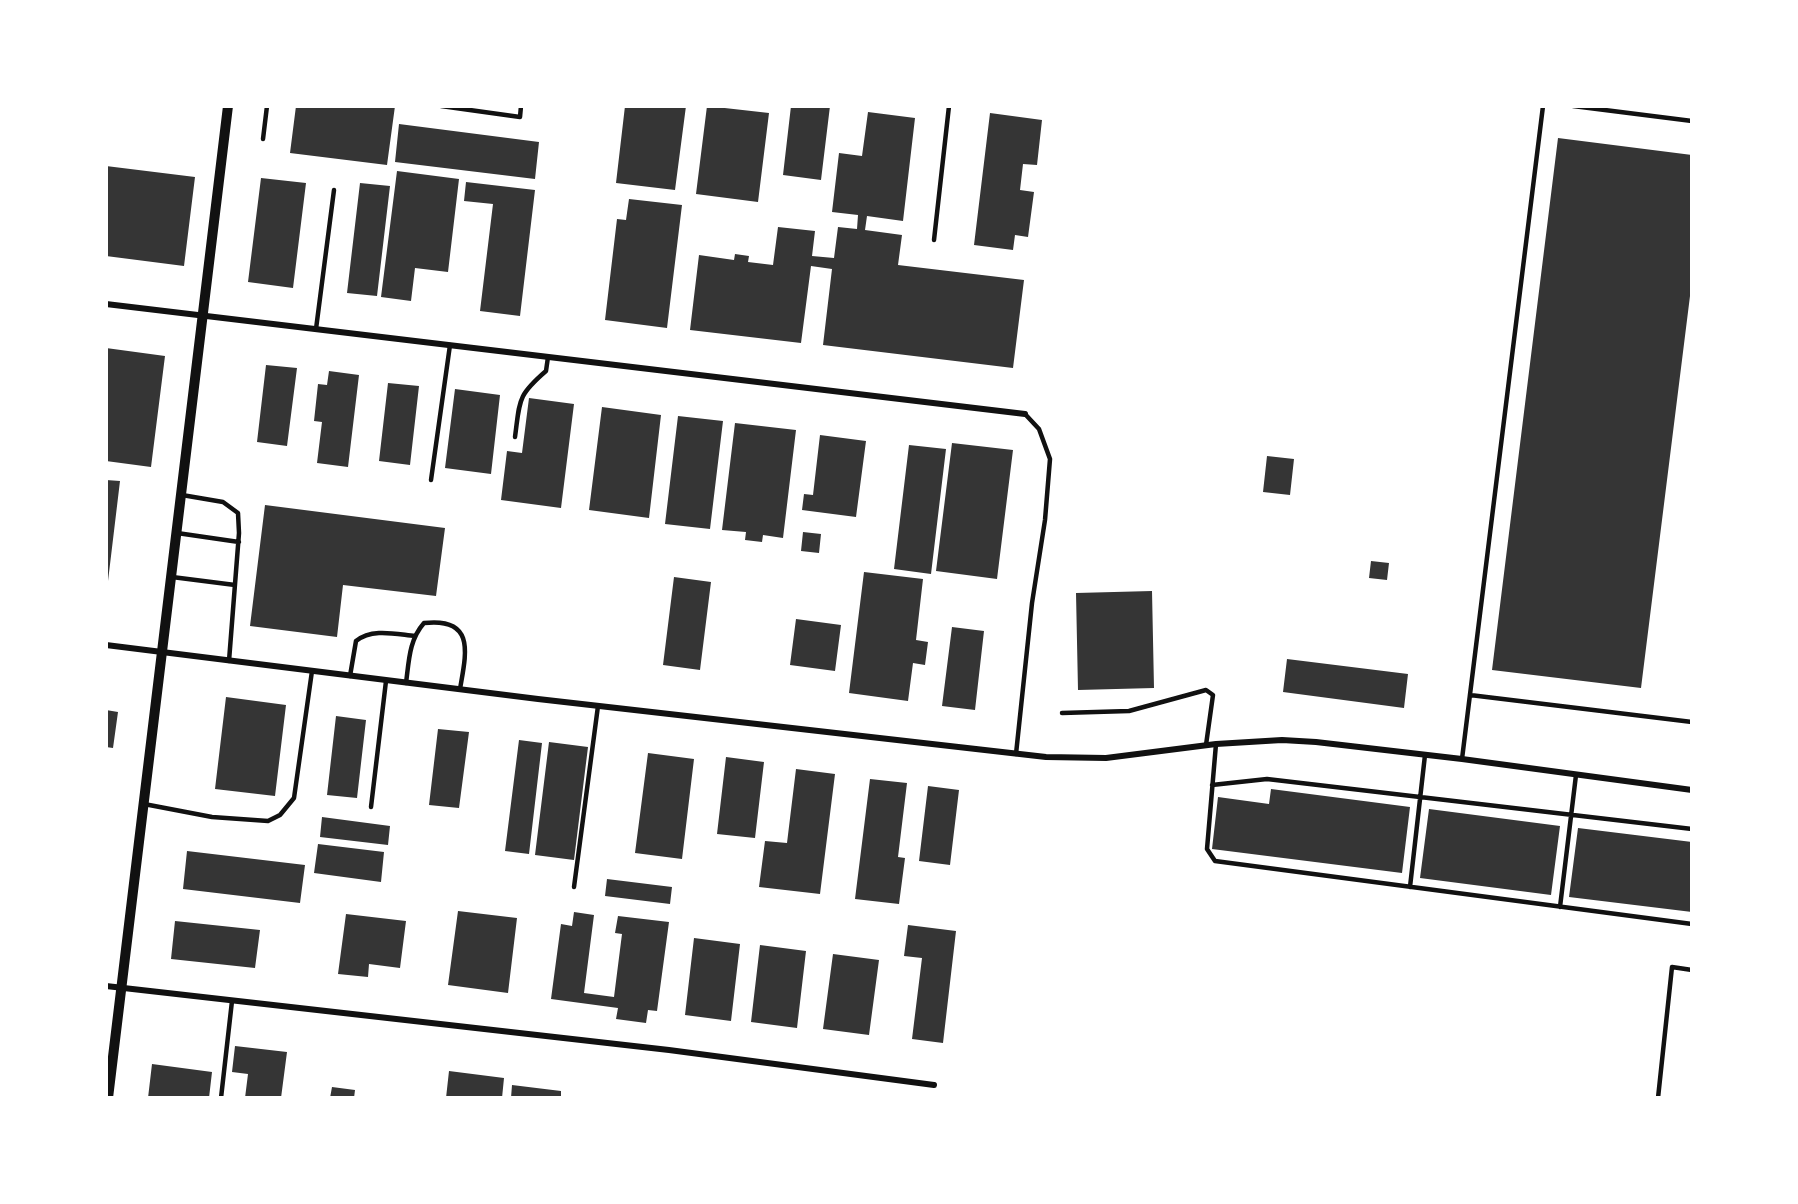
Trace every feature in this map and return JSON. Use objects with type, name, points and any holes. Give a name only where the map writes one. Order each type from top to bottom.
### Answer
[{"type":"street","points":[[108,1098],[228,106]]},
{"type":"street","points":[[106,304],[1025,414]]},
{"type":"street","points":[[106,645],[386,681],[1066,759],[1106,758],[1206,745],[1282,740],[1462,759],[1692,790]]},
{"type":"street","points":[[106,986],[669,1050],[934,1084]]},
{"type":"lane","points":[[263,139],[267,106]]},
{"type":"lane","points":[[441,106],[520,117],[522,106]]},
{"type":"lane","points":[[934,240],[949,106]]},
{"type":"lane","points":[[1462,759],[1543,106]]},
{"type":"lane","points":[[1573,106],[1624,110],[1692,121]]},
{"type":"lane","points":[[316,329],[334,190]]},
{"type":"lane","points":[[431,480],[450,345]]},
{"type":"lane","points":[[515,437],[521,398],[546,371],[548,357]]},
{"type":"lane","points":[[1016,754],[1032,603],[1045,520],[1050,459],[1039,429],[1025,414]]},
{"type":"lane","points":[[182,495],[224,502],[238,513],[239,542],[229,661]]},
{"type":"lane","points":[[177,534],[239,542]]},
{"type":"lane","points":[[172,577],[235,585]]},
{"type":"lane","points":[[406,683],[411,646],[415,636],[424,623],[439,621],[459,632],[466,649],[460,689]]},
{"type":"lane","points":[[350,676],[356,641],[359,638],[383,633],[415,636]]},
{"type":"lane","points":[[144,804],[212,817],[268,821],[280,816],[294,798],[312,671]]},
{"type":"lane","points":[[371,807],[386,681]]},
{"type":"lane","points":[[1062,713],[1128,711],[1206,690],[1213,695],[1206,745]]},
{"type":"lane","points":[[1470,695],[1692,722]]},
{"type":"lane","points":[[574,887],[598,706]]},
{"type":"lane","points":[[1216,744],[1207,849],[1215,861],[1692,924]]},
{"type":"lane","points":[[1410,887],[1425,755]]},
{"type":"lane","points":[[1560,907],[1576,775]]},
{"type":"lane","points":[[1212,785],[1266,779],[1692,829]]},
{"type":"lane","points":[[1658,1098],[1672,967],[1692,970]]},
{"type":"lane","points":[[221,1098],[232,1000]]},
{"type":"building","points":[[296,106],[395,106],[387,165],[290,153]]},
{"type":"building","points":[[625,106],[686,106],[675,190],[616,183]]},
{"type":"building","points":[[707,106],[769,113],[758,202],[696,194]]},
{"type":"building","points":[[791,106],[830,106],[821,180],[783,175]]},
{"type":"building","points":[[868,112],[915,118],[903,221],[867,216],[865,230],[902,235],[898,265],[1024,280],[1013,368],[823,345],[832,269],[811,266],[801,343],[690,330],[699,255],[734,260],[735,254],[749,256],[748,262],[773,265],[778,227],[815,231],[812,256],[834,258],[838,227],[857,229],[858,215],[832,212],[839,153],[862,156]]},
{"type":"building","points":[[990,113],[1042,120],[1037,165],[1023,164],[1020,190],[1034,192],[1028,237],[1015,235],[1013,250],[974,245]]},
{"type":"building","points":[[399,124],[539,142],[535,179],[395,162]]},
{"type":"building","points":[[1558,138],[1692,155],[1692,280],[1641,688],[1492,670]]},
{"type":"building","points":[[106,166],[195,177],[184,266],[106,256]]},
{"type":"building","points":[[397,171],[459,179],[448,272],[415,268],[411,301],[381,297]]},
{"type":"building","points":[[261,178],[306,183],[293,288],[248,282]]},
{"type":"building","points":[[466,182],[535,190],[520,316],[480,311],[493,204],[464,201]]},
{"type":"building","points":[[360,183],[390,186],[377,296],[347,293]]},
{"type":"building","points":[[629,199],[682,205],[667,328],[605,320],[617,219],[626,220]]},
{"type":"building","points":[[106,348],[165,356],[151,467],[106,461]]},
{"type":"building","points":[[266,365],[297,368],[287,446],[257,442]]},
{"type":"building","points":[[329,371],[359,375],[348,467],[317,463],[322,422],[314,421],[318,384],[327,385]]},
{"type":"building","points":[[388,383],[419,386],[410,465],[379,461]]},
{"type":"building","points":[[455,389],[500,395],[491,474],[445,468]]},
{"type":"building","points":[[529,398],[574,404],[561,508],[501,500],[507,451],[522,453]]},
{"type":"building","points":[[602,407],[661,415],[649,518],[589,510]]},
{"type":"building","points":[[678,416],[723,421],[710,529],[665,524]]},
{"type":"building","points":[[735,423],[796,430],[783,538],[763,535],[762,542],[745,540],[746,532],[722,530]]},
{"type":"building","points":[[820,435],[866,441],[856,517],[802,510],[804,494],[813,495]]},
{"type":"building","points":[[952,443],[1013,450],[997,579],[936,571]]},
{"type":"building","points":[[909,445],[946,449],[931,574],[894,569]]},
{"type":"building","points":[[1267,456],[1294,459],[1290,495],[1263,492]]},
{"type":"building","points":[[106,480],[120,481],[108,581],[106,581]]},
{"type":"building","points":[[265,505],[445,528],[436,596],[343,585],[337,637],[250,626]]},
{"type":"building","points":[[803,532],[821,534],[819,553],[801,551]]},
{"type":"building","points":[[1371,561],[1389,563],[1387,580],[1369,578]]},
{"type":"building","points":[[864,572],[923,579],[916,640],[928,642],[925,665],[913,663],[908,701],[849,693]]},
{"type":"building","points":[[674,577],[711,582],[700,670],[663,665]]},
{"type":"building","points":[[1152,591],[1154,688],[1078,690],[1076,593]]},
{"type":"building","points":[[796,619],[841,625],[835,671],[790,665]]},
{"type":"building","points":[[952,627],[984,631],[975,710],[942,706]]},
{"type":"building","points":[[1287,659],[1408,674],[1404,708],[1283,692]]},
{"type":"building","points":[[226,697],[286,705],[275,796],[215,789]]},
{"type":"building","points":[[106,710],[118,712],[113,748],[106,747]]},
{"type":"building","points":[[336,716],[366,720],[357,798],[327,795]]},
{"type":"building","points":[[438,729],[469,732],[459,808],[429,805]]},
{"type":"building","points":[[519,740],[542,743],[529,854],[505,851]]},
{"type":"building","points":[[549,742],[588,747],[574,860],[535,855]]},
{"type":"building","points":[[648,753],[694,759],[682,859],[635,853]]},
{"type":"building","points":[[726,757],[764,762],[755,838],[717,834]]},
{"type":"building","points":[[796,769],[835,774],[820,894],[759,887],[765,841],[787,843]]},
{"type":"building","points":[[870,779],[907,783],[898,857],[905,858],[899,904],[855,899]]},
{"type":"building","points":[[928,786],[959,790],[950,865],[919,861]]},
{"type":"building","points":[[1271,789],[1410,807],[1402,873],[1212,849],[1218,797],[1269,804]]},
{"type":"building","points":[[1429,809],[1560,826],[1551,895],[1420,878]]},
{"type":"building","points":[[322,817],[390,826],[388,845],[320,837]]},
{"type":"building","points":[[1578,828],[1692,842],[1692,912],[1569,897]]},
{"type":"building","points":[[318,844],[384,852],[381,882],[314,873]]},
{"type":"building","points":[[187,851],[305,865],[300,903],[183,889]]},
{"type":"building","points":[[607,879],[672,887],[670,904],[605,896]]},
{"type":"building","points":[[458,911],[517,918],[508,993],[448,985]]},
{"type":"building","points":[[574,912],[594,915],[584,993],[614,997],[622,934],[615,933],[618,916],[669,922],[657,1011],[648,1010],[646,1023],[616,1019],[618,1008],[551,999],[561,924],[572,926]]},
{"type":"building","points":[[346,914],[406,921],[400,968],[369,964],[368,977],[338,974]]},
{"type":"building","points":[[175,921],[260,930],[255,968],[171,959]]},
{"type":"building","points":[[908,925],[956,931],[943,1043],[912,1039],[922,958],[904,956]]},
{"type":"building","points":[[694,938],[740,944],[731,1021],[685,1015]]},
{"type":"building","points":[[760,945],[806,951],[797,1028],[751,1022]]},
{"type":"building","points":[[833,954],[879,960],[869,1035],[823,1029]]},
{"type":"building","points":[[235,1046],[287,1052],[281,1098],[245,1098],[248,1074],[232,1072]]},
{"type":"building","points":[[152,1064],[212,1072],[209,1098],[148,1098]]},
{"type":"building","points":[[449,1071],[504,1078],[502,1098],[446,1098]]},
{"type":"building","points":[[512,1085],[561,1091],[561,1098],[511,1098]]},
{"type":"building","points":[[332,1087],[355,1090],[354,1098],[330,1098]]}]
